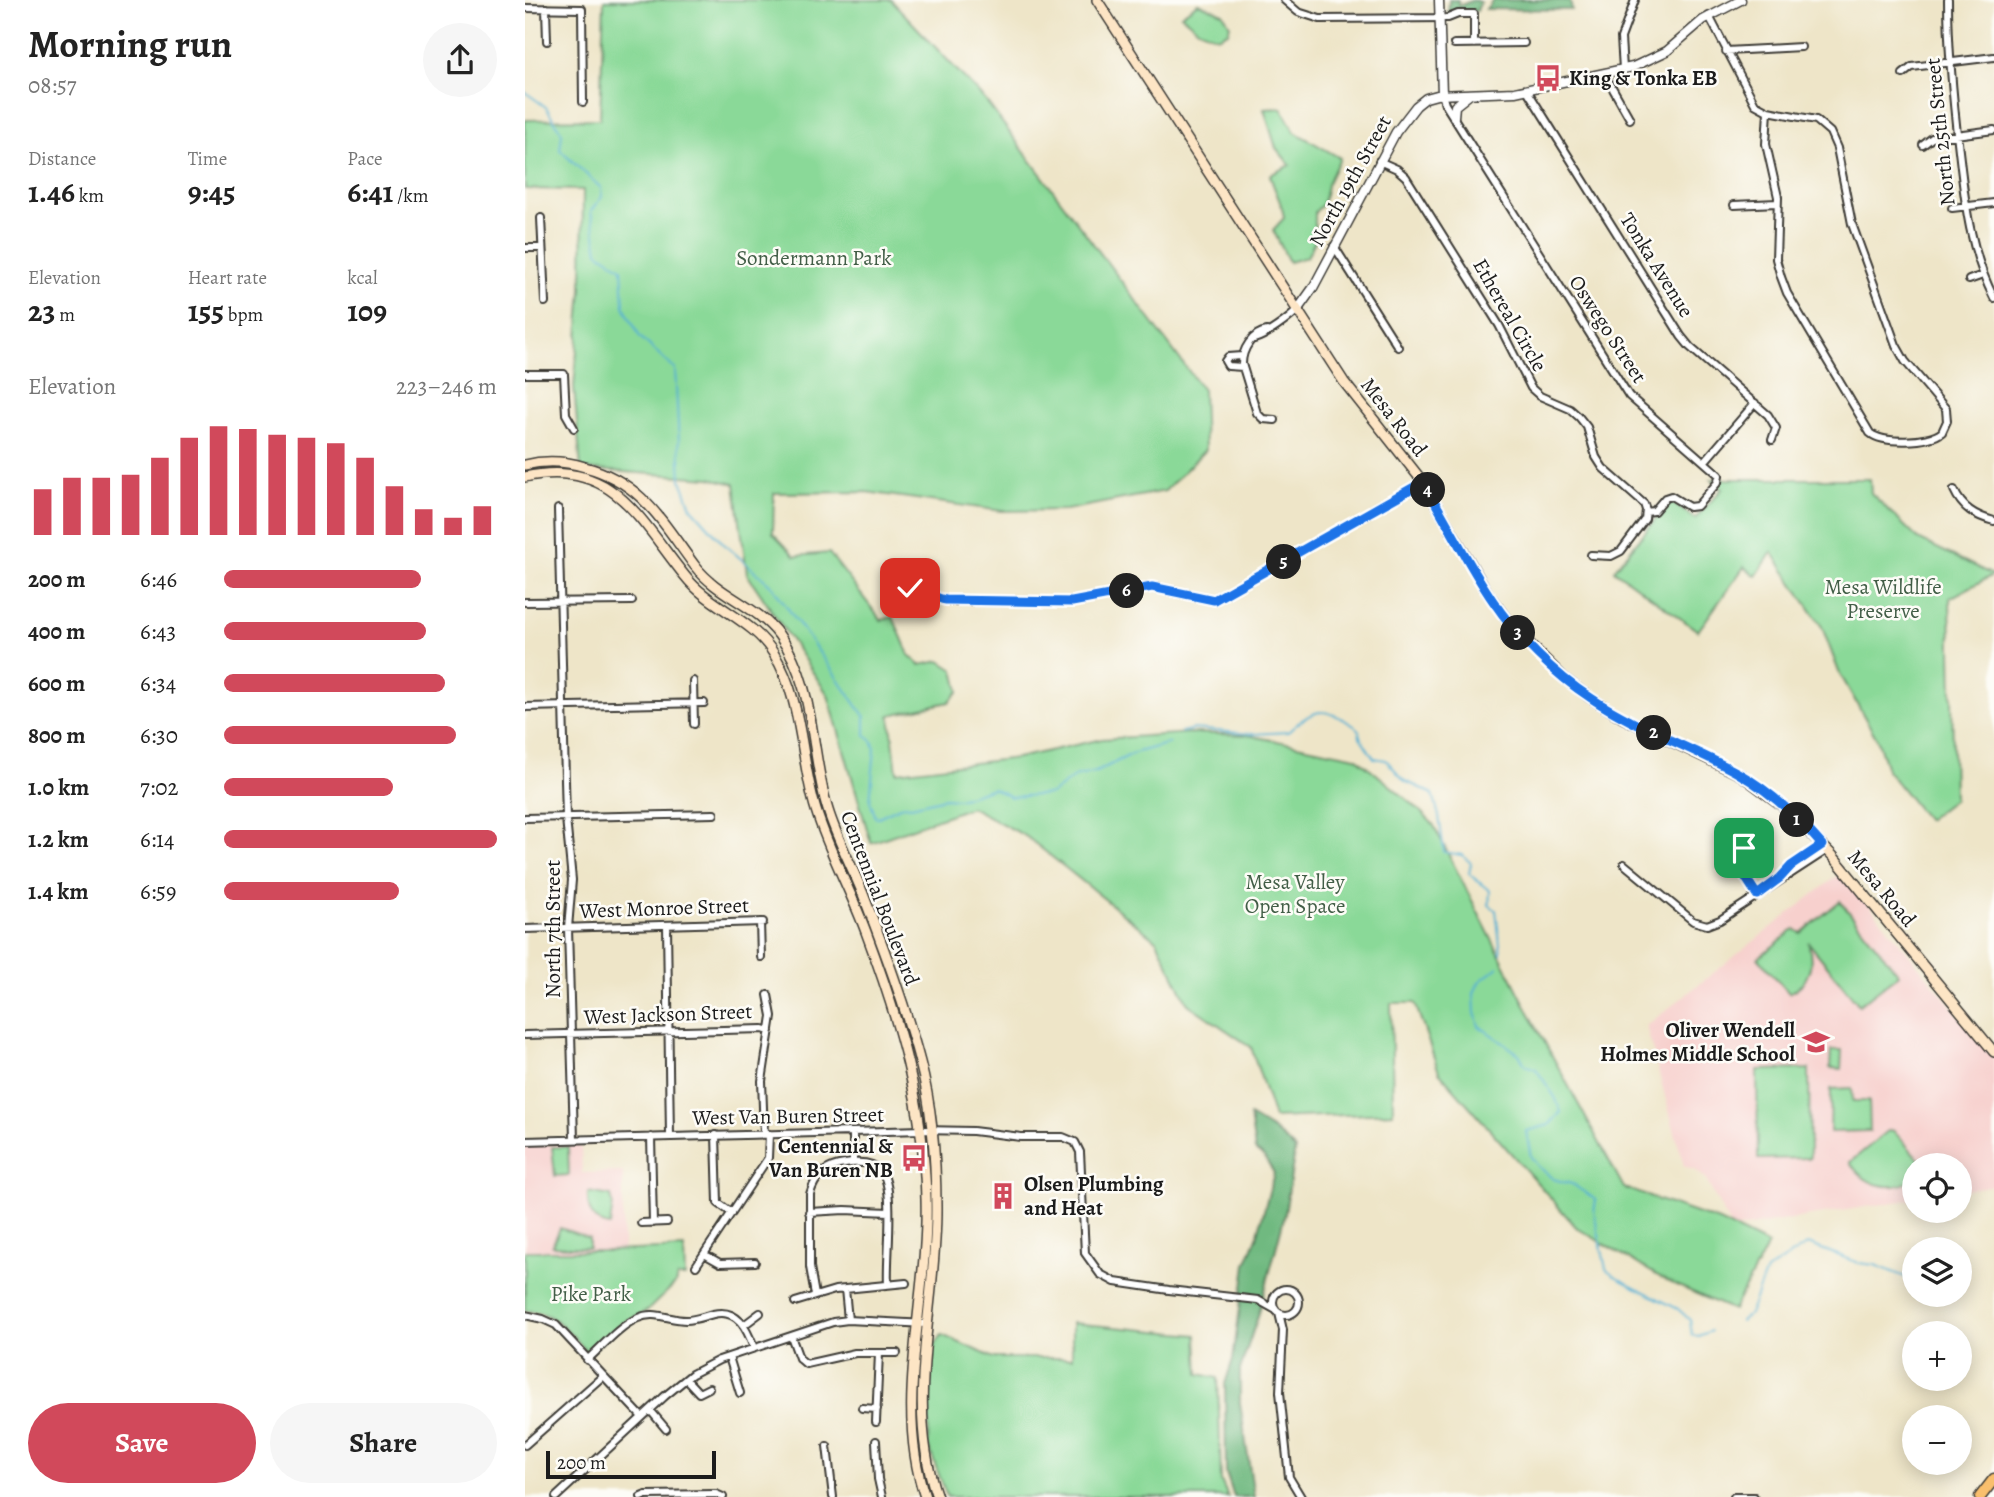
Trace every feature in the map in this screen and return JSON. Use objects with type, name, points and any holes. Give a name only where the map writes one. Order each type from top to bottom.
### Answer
[{"type":"main road","name":"Mesa Road","points":[[1097,0],[1344,382],[1423,482],[1495,603],[1520,634],[1565,678],[1621,717],[1718,762],[1778,802],[1825,847],[1994,1052]]},
{"type":"main road","name":"Centennial Boulevard","points":[[525,465],[551,461],[573,464],[599,470],[625,483],[653,508],[701,574],[729,596],[759,614],[779,636],[799,677],[829,816],[876,929],[921,1064],[926,1130],[922,1416],[925,1452],[937,1497]]},
{"type":"main road","name":"Centennial Boulevard","points":[[525,477],[558,473],[598,483],[616,493],[648,524],[690,583],[746,623],[772,651],[790,687],[813,801],[867,933],[912,1074],[926,1130]]},
{"type":"main road","name":"Centennial Boulevard","points":[[922,1324],[911,1416],[914,1454],[925,1497]]},
{"type":"main road","points":[[1980,1497],[1994,1479]]},
{"type":"street","points":[[1284,0],[1298,12],[1320,19],[1440,18],[1473,14],[1474,44]]},
{"type":"street","points":[[1440,0],[1442,94],[1469,95],[1527,90],[1641,64],[1667,51],[1709,16],[1741,0]]},
{"type":"street","points":[[1623,69],[1621,38],[1635,0]]},
{"type":"street","name":"North 25th Street","points":[[1948,0],[1949,63],[1965,206],[1973,246],[1994,298]]},
{"type":"street","points":[[525,8],[582,9],[583,102]]},
{"type":"street","points":[[546,8],[547,41]]},
{"type":"street","points":[[1709,16],[1751,100],[1768,111],[1809,118],[1821,123],[1830,132],[1837,148],[1848,213],[1862,263],[1900,354],[1946,409],[1945,434],[1929,439],[1883,439],[1874,436],[1866,428],[1854,403],[1787,293],[1776,251],[1777,190],[1766,144],[1768,111]]},
{"type":"street","points":[[1454,44],[1524,43]]},
{"type":"street","points":[[1726,51],[1801,47]]},
{"type":"street","points":[[1903,74],[1912,67],[1994,57]]},
{"type":"street","points":[[1604,73],[1630,119]]},
{"type":"street","name":"Tonka Avenue","points":[[1527,90],[1681,336],[1690,347],[1769,415],[1776,428],[1772,440]]},
{"type":"street","name":"North 19th Street","points":[[1298,309],[1313,288],[1396,132],[1414,108],[1426,98],[1442,94]]},
{"type":"street","name":"Oswego Street","points":[[1442,94],[1629,396],[1705,461]]},
{"type":"street","points":[[1454,117],[1455,106],[1469,95]]},
{"type":"street","points":[[1923,145],[1932,138],[1994,130]]},
{"type":"street","name":"Ethereal Circle","points":[[1379,161],[1397,169],[1406,177],[1531,388],[1540,396],[1570,409],[1579,417],[1590,434],[1600,464],[1642,502],[1646,513]]},
{"type":"street","points":[[1734,205],[1777,203]]},
{"type":"street","points":[[1952,208],[1994,203]]},
{"type":"street","points":[[541,218],[545,302]]},
{"type":"street","points":[[1333,246],[1398,347]]},
{"type":"street","points":[[525,248],[543,248]]},
{"type":"street","points":[[1969,280],[1983,275]]},
{"type":"street","points":[[1275,420],[1259,416],[1242,356],[1254,339],[1260,338],[1298,309]]},
{"type":"street","points":[[1242,356],[1228,357],[1225,361],[1228,366],[1243,367]]},
{"type":"street","points":[[525,374],[564,374],[566,414],[574,428]]},
{"type":"street","points":[[1591,555],[1611,556],[1621,551],[1644,522],[1646,513],[1654,511],[1669,496],[1677,498],[1689,507],[1699,505],[1720,479],[1717,472],[1705,461],[1755,403]]},
{"type":"street","points":[[910,588],[923,590],[946,600],[1072,602],[1152,587],[1214,600],[1423,482]]},
{"type":"street","points":[[1954,490],[1960,503],[1981,518],[1994,521]]},
{"type":"street","name":"North 7th Street","points":[[558,509],[566,818],[572,880],[568,928],[574,1139]]},
{"type":"street","points":[[525,601],[632,601]]},
{"type":"street","points":[[693,681],[694,724]]},
{"type":"street","points":[[525,707],[703,703]]},
{"type":"street","points":[[525,818],[713,814]]},
{"type":"street","points":[[1624,864],[1693,921],[1702,924],[1716,922],[1780,878],[1787,877],[1805,860],[1825,847]]},
{"type":"street","points":[[1744,848],[1746,878],[1757,895]]},
{"type":"street","name":"West Monroe Street","points":[[525,929],[761,922],[761,957]]},
{"type":"street","points":[[667,925],[670,1137]]},
{"type":"street","points":[[696,1266],[768,1158],[762,1081],[772,1016],[768,995]]},
{"type":"street","name":"West Jackson Street","points":[[525,1035],[763,1028],[770,1031]]},
{"type":"street","name":"West Van Buren Street","points":[[525,1141],[926,1130],[973,1131],[1021,1137],[1063,1137],[1075,1142],[1080,1152],[1086,1253],[1100,1274],[1115,1282],[1258,1300]]},
{"type":"street","points":[[853,1132],[853,1163]]},
{"type":"street","points":[[716,1135],[718,1203],[731,1213]]},
{"type":"street","points":[[651,1137],[653,1223]]},
{"type":"street","points":[[815,1295],[810,1272],[810,1194],[816,1179],[831,1167],[853,1163],[868,1164],[882,1172],[888,1186],[888,1284]]},
{"type":"street","points":[[809,1212],[889,1212]]},
{"type":"street","points":[[641,1223],[667,1222]]},
{"type":"street","points":[[704,1254],[720,1263],[755,1262]]},
{"type":"street","points":[[795,1302],[845,1289],[906,1283]]},
{"type":"street","points":[[845,1289],[848,1320]]},
{"type":"street","points":[[1258,1300],[1286,1289],[1297,1295],[1298,1305],[1283,1330]]},
{"type":"street","points":[[1275,1294],[1273,1300],[1283,1330],[1280,1378],[1289,1477],[1301,1497]]},
{"type":"street","points":[[1258,1300],[1290,1315]]},
{"type":"street","points":[[587,1360],[628,1323],[647,1315],[684,1320],[723,1313],[744,1325],[754,1348]]},
{"type":"street","points":[[744,1325],[760,1313]]},
{"type":"street","points":[[525,1315],[552,1322],[642,1417]]},
{"type":"street","points":[[556,1497],[650,1410],[686,1379],[710,1364],[833,1322],[848,1320],[922,1324]]},
{"type":"street","points":[[791,1336],[799,1358],[806,1364],[855,1353],[897,1353]]},
{"type":"street","points":[[876,1422],[879,1353]]},
{"type":"street","points":[[729,1357],[740,1393]]},
{"type":"street","points":[[525,1445],[603,1377]]},
{"type":"street","points":[[686,1379],[699,1393],[709,1388]]},
{"type":"street","points":[[862,1408],[877,1409]]},
{"type":"street","points":[[650,1410],[666,1429]]},
{"type":"street","points":[[876,1441],[882,1497]]},
{"type":"street","points":[[827,1446],[833,1497]]},
{"type":"street","points":[[641,1497],[716,1494],[723,1497]]},
{"type":"street","points":[[1734,1497],[1754,1497]]},
{"type":"shaded area","name":"Oliver Wendell Holmes Middle School","points":[[1842,872],[1994,1058],[1994,1185],[1972,1189],[1972,1153],[1902,1153],[1902,1201],[1732,1229],[1705,1178],[1684,1166],[1646,1026]]},
{"type":"shaded area","points":[[581,1143],[582,1173],[623,1172],[623,1251],[525,1251],[525,1145]]},
{"type":"green space","points":[[604,0],[891,0],[986,101],[1203,390],[1205,450],[1165,491],[1066,510],[1002,511],[866,492],[774,493],[773,533],[795,556],[829,553],[881,620],[893,617],[909,655],[920,665],[940,661],[954,670],[959,691],[949,702],[890,715],[897,772],[1017,758],[1102,739],[1190,733],[1247,735],[1356,757],[1433,824],[1537,1028],[1624,1188],[1719,1221],[1768,1245],[1733,1310],[1667,1281],[1577,1228],[1439,1072],[1415,1003],[1391,1003],[1393,1113],[1274,1118],[1251,1047],[1188,1004],[1157,941],[1027,837],[971,807],[871,843],[828,695],[747,574],[735,484],[710,478],[581,469],[574,387],[582,290],[583,190],[525,189],[525,120],[600,119]]},
{"type":"green space","points":[[1449,0],[1458,0],[1459,6],[1473,0],[1480,2],[1477,11],[1458,12],[1448,16]]},
{"type":"green space","points":[[1493,0],[1570,0],[1572,10],[1486,9]]},
{"type":"green space","points":[[1198,3],[1223,13],[1230,25],[1228,32],[1217,37],[1198,29],[1181,15]]},
{"type":"green space","points":[[1281,108],[1295,132],[1340,158],[1327,185],[1323,204],[1315,212],[1315,241],[1307,257],[1289,262],[1273,230],[1284,218],[1270,175],[1290,165],[1276,148],[1264,109]]},
{"type":"green space","name":"Mesa Wildlife Preserve","points":[[1711,479],[1870,479],[1871,493],[1918,539],[1993,575],[1950,598],[1954,799],[1927,820],[1887,770],[1878,741],[1839,672],[1822,627],[1772,552],[1756,576],[1744,567],[1698,631],[1614,570],[1670,501],[1695,519],[1722,489]]},
{"type":"green space","points":[[1840,901],[1899,974],[1859,1005],[1808,942],[1811,957],[1809,971],[1802,984],[1789,993],[1758,958],[1795,929],[1801,933]]},
{"type":"green space","points":[[1831,1050],[1842,1050],[1841,1069],[1830,1068]]},
{"type":"green space","points":[[1809,1069],[1810,1158],[1758,1159],[1757,1070]]},
{"type":"green space","points":[[1852,1088],[1853,1101],[1869,1101],[1870,1131],[1830,1132],[1831,1089]]},
{"type":"green space","points":[[1250,1116],[1273,1130],[1295,1149],[1285,1214],[1259,1313],[1240,1370],[1240,1403],[1254,1497],[1234,1497],[1226,1473],[1225,1384],[1233,1359],[1246,1264],[1257,1237],[1274,1173],[1264,1157],[1255,1150]]},
{"type":"green space","points":[[1889,1130],[1894,1131],[1913,1153],[1902,1153],[1902,1184],[1896,1186],[1870,1182],[1850,1162]]},
{"type":"green space","points":[[552,1147],[568,1147],[569,1175],[555,1176]]},
{"type":"green space","points":[[588,1192],[611,1196],[613,1203],[610,1226],[599,1222],[592,1215]]},
{"type":"green space","points":[[560,1228],[589,1238],[589,1248],[552,1246]]},
{"type":"green space","name":"Pike Park","points":[[684,1248],[685,1277],[677,1277],[675,1284],[647,1311],[623,1322],[591,1352],[587,1352],[553,1318],[525,1311],[525,1251]]},
{"type":"green space","points":[[1072,1323],[1197,1335],[1199,1374],[1218,1378],[1221,1481],[1228,1497],[947,1497],[928,1445],[932,1349],[942,1335],[994,1358],[1072,1358]]},
{"type":"waterway","points":[[525,92],[546,107],[562,133],[560,150],[601,188],[602,197],[591,211],[598,252],[622,268],[624,306],[640,337],[675,369],[681,480],[691,507],[724,544],[772,586],[865,717],[865,735],[875,748],[870,801],[876,818],[904,805],[911,806],[945,798],[959,799],[993,788],[1011,797],[1051,794],[1074,777],[1096,772],[1134,753],[1170,743]]},
{"type":"waterway","points":[[1181,732],[1194,729],[1253,734],[1288,732],[1307,717],[1322,712],[1330,713],[1359,729],[1360,737],[1374,758],[1386,760],[1405,781],[1433,794],[1444,852],[1462,855],[1471,863],[1469,874],[1490,891],[1489,905],[1496,910],[1501,954]]},
{"type":"waterway","points":[[1498,967],[1479,982],[1474,993],[1479,1026],[1519,1054],[1525,1065],[1536,1069],[1555,1097],[1561,1112],[1549,1125],[1526,1131],[1531,1157],[1553,1179],[1572,1184],[1596,1200],[1594,1212],[1606,1269],[1621,1280],[1678,1309],[1690,1320],[1692,1335],[1698,1336],[1711,1331]]},
{"type":"waterway","points":[[1741,1321],[1749,1314],[1766,1271],[1808,1244],[1902,1276]]},
{"type":"place","name":"King & Tonka EB","points":[[1548,78]]},
{"type":"place","name":"Oliver Wendell Holmes Middle School","points":[[1816,1042]]},
{"type":"place","name":"Centennial & Van Buren NB","points":[[914,1158]]},
{"type":"place","name":"Olsen Plumbing and Heat","points":[[1003,1196]]},
{"type":"route","points":[[910,588],[923,590],[940,600],[1072,602],[1152,587],[1214,600],[1423,482],[1502,614],[1565,678],[1621,717],[1741,775],[1772,797],[1822,845],[1791,866],[1757,895],[1746,878],[1743,867],[1744,848]]},
{"type":"park label","name":"Sondermann Park","points":[[814,258]]},
{"type":"park label","name":"Mesa Valley Open Space","points":[[1295,894]]}]
